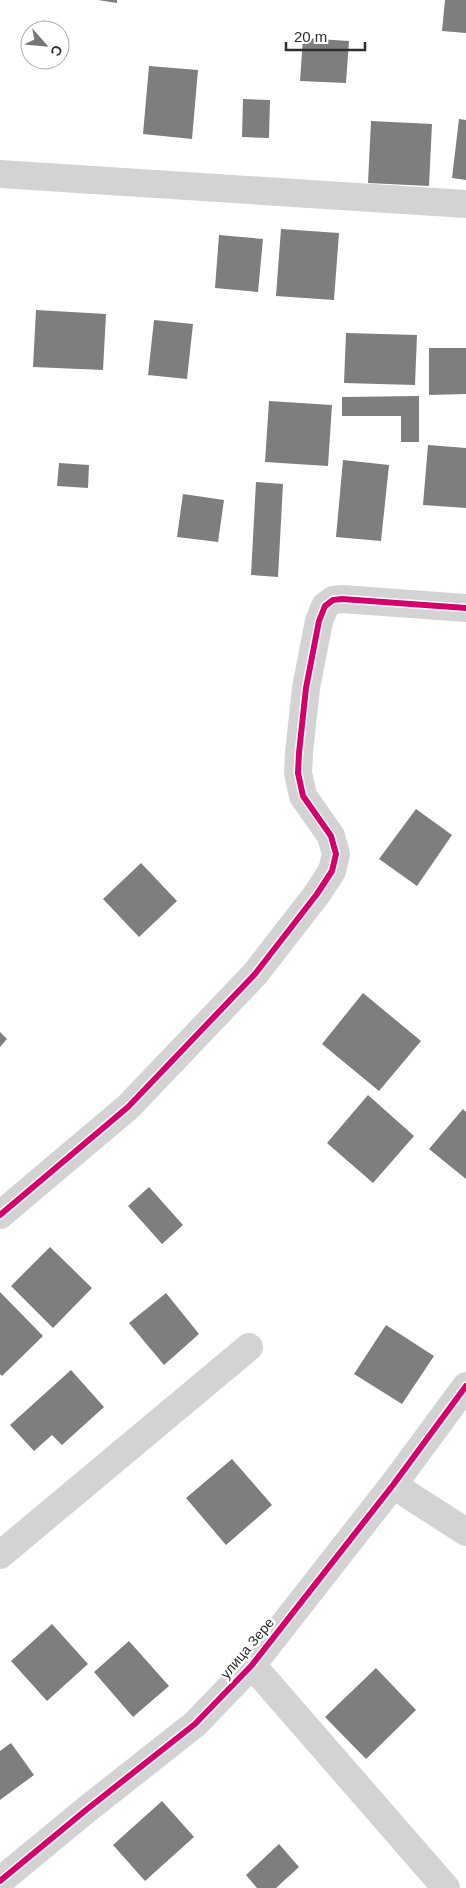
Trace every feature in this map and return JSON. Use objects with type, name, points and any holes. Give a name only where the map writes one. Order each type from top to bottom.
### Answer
[{"type":"street","points":[[0,174],[466,204]]},
{"type":"street","points":[[0,1215],[128,1106],[155,1079],[255,974],[317,894],[332,871],[336,854],[331,836],[303,796],[298,773],[306,688],[319,621],[325,606],[333,600],[342,599],[466,608]]},
{"type":"street","points":[[0,1555],[249,1347]]},
{"type":"street","name":"улица Зере","points":[[5,1883],[86,1810],[195,1724],[252,1665],[394,1485],[466,1386]]},
{"type":"street","points":[[394,1485],[466,1532]]},
{"type":"street","points":[[252,1665],[446,1888]]},
{"type":"building","points":[[98,0],[117,0],[117,3]]},
{"type":"building","points":[[445,0],[466,0],[466,33],[442,31]]},
{"type":"building","points":[[303,38],[349,41],[346,83],[300,81]]},
{"type":"building","points":[[149,66],[198,70],[192,139],[143,134]]},
{"type":"building","points":[[243,99],[270,100],[269,138],[242,137]]},
{"type":"building","points":[[459,119],[466,120],[466,180],[452,178]]},
{"type":"building","points":[[371,121],[432,124],[429,186],[368,183]]},
{"type":"building","points":[[281,229],[339,233],[334,300],[276,296]]},
{"type":"building","points":[[219,235],[263,239],[258,292],[215,288]]},
{"type":"building","points":[[36,310],[106,314],[103,370],[33,367]]},
{"type":"building","points":[[154,320],[193,324],[187,379],[148,375]]},
{"type":"building","points":[[346,333],[417,335],[415,385],[344,383]]},
{"type":"building","points":[[429,348],[466,348],[466,394],[429,395]]},
{"type":"building","points":[[419,396],[419,442],[401,442],[401,416],[342,416],[342,397]]},
{"type":"building","points":[[269,401],[332,405],[328,466],[265,462]]},
{"type":"building","points":[[428,445],[466,448],[466,508],[423,505]]},
{"type":"building","points":[[343,460],[389,465],[381,541],[336,537]]},
{"type":"building","points":[[59,463],[89,465],[88,488],[57,486]]},
{"type":"building","points":[[256,482],[283,484],[278,577],[251,575]]},
{"type":"building","points":[[183,494],[224,500],[218,542],[177,537]]},
{"type":"building","points":[[416,809],[452,835],[417,886],[379,859]]},
{"type":"building","points":[[141,863],[177,901],[139,937],[103,899]]},
{"type":"building","points":[[363,993],[421,1041],[379,1091],[322,1044]]},
{"type":"building","points":[[0,1032],[7,1039],[0,1047]]},
{"type":"building","points":[[368,1095],[414,1136],[373,1183],[327,1143]]},
{"type":"building","points":[[463,1109],[466,1112],[466,1179],[429,1149]]},
{"type":"building","points":[[149,1187],[183,1225],[162,1244],[128,1206]]},
{"type":"building","points":[[50,1247],[92,1288],[53,1328],[11,1286]]},
{"type":"building","points":[[0,1292],[43,1336],[2,1376],[0,1374]]},
{"type":"building","points":[[166,1293],[199,1334],[164,1365],[129,1323]]},
{"type":"building","points":[[386,1325],[434,1356],[402,1404],[354,1374]]},
{"type":"building","points":[[71,1370],[104,1407],[62,1445],[52,1435],[34,1451],[10,1425]]},
{"type":"building","points":[[232,1459],[272,1505],[226,1545],[186,1498]]},
{"type":"building","points":[[52,1624],[88,1664],[47,1701],[11,1661]]},
{"type":"building","points":[[129,1641],[169,1686],[133,1717],[94,1672]]},
{"type":"building","points":[[376,1668],[416,1710],[366,1759],[325,1717]]},
{"type":"building","points":[[11,1743],[34,1775],[0,1800],[0,1751]]},
{"type":"building","points":[[162,1801],[194,1837],[145,1881],[113,1845]]},
{"type":"building","points":[[279,1844],[299,1867],[276,1888],[257,1888],[246,1875]]},
{"type":"cycle path","points":[[0,1215],[128,1107],[255,974],[317,894],[332,871],[336,854],[331,836],[303,796],[298,773],[306,688],[319,621],[325,606],[333,600],[342,599],[466,608]]},
{"type":"cycle path","points":[[0,1881],[195,1724],[252,1665],[393,1485],[466,1386]]}]
